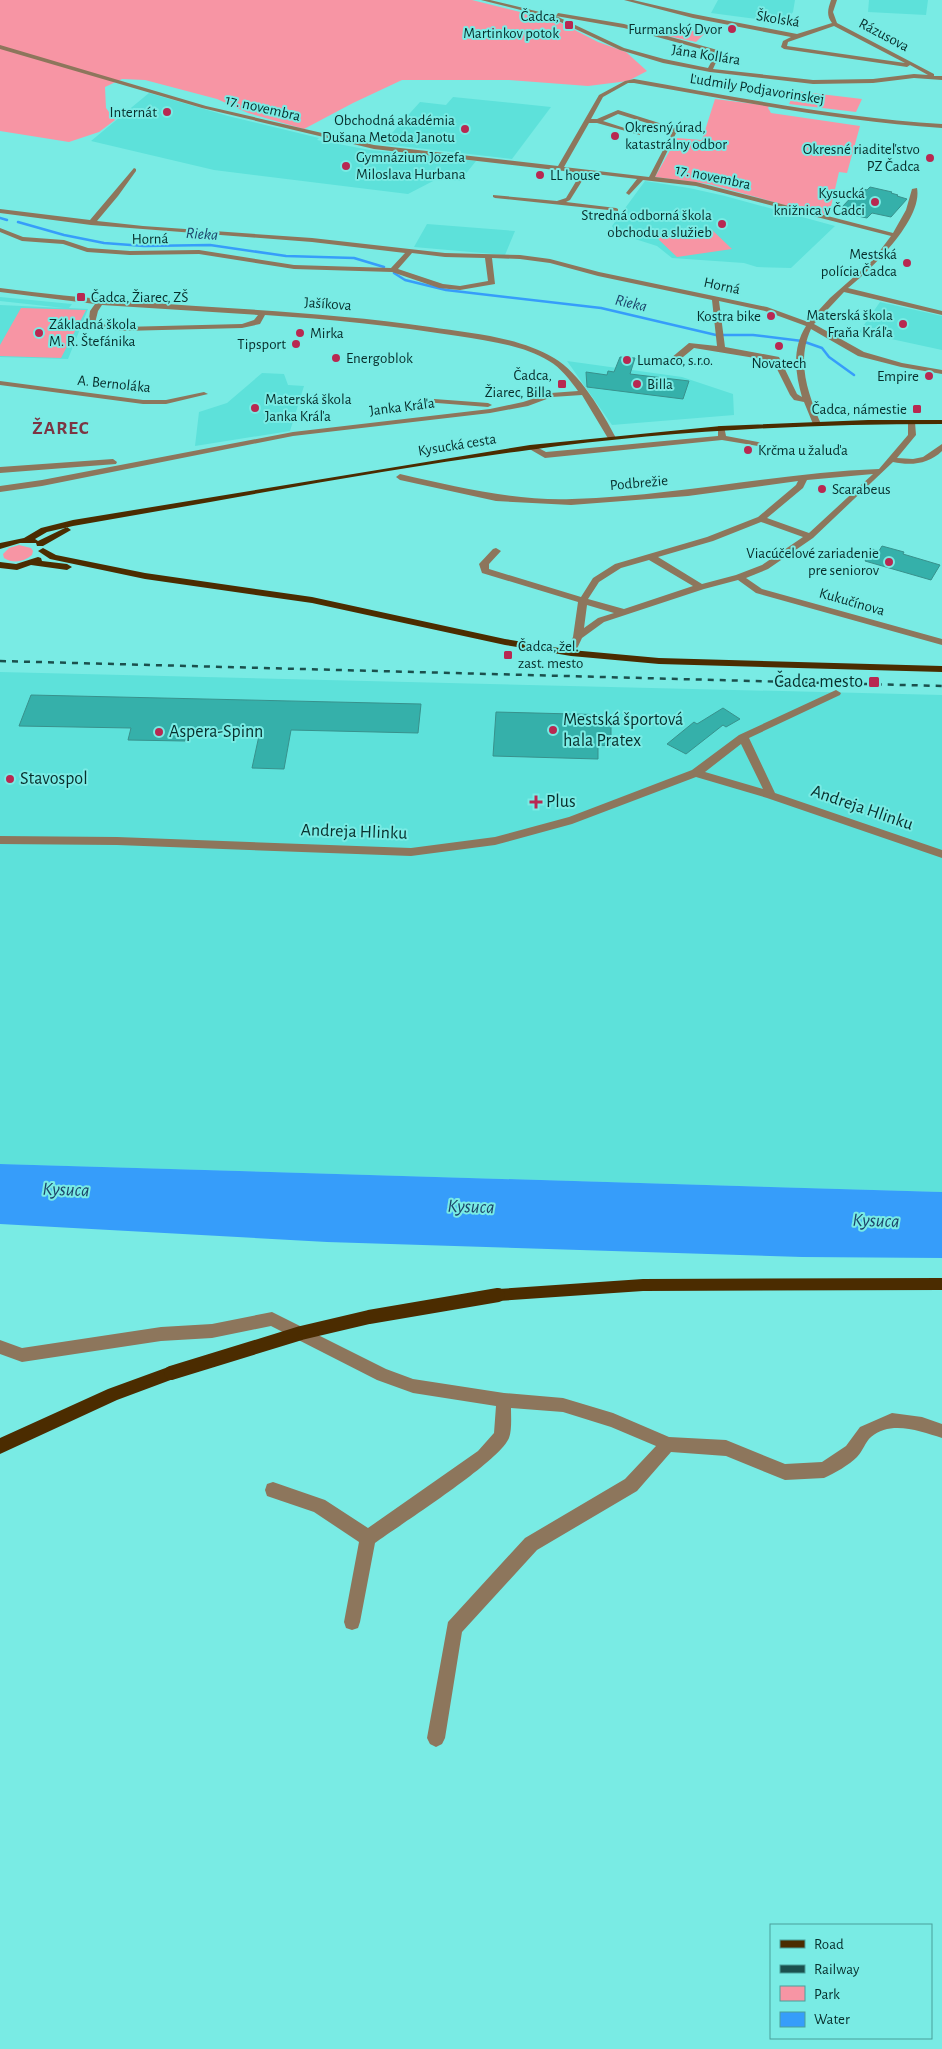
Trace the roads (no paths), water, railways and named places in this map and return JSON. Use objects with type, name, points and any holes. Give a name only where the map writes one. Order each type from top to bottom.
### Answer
[{"type":"main road","name":"Kysucká cesta","points":[[0,546],[13,541],[26,540],[44,530],[57,526],[530,447],[721,428],[942,422]]},
{"type":"main road","name":"Kysucká cesta","points":[[32,563],[38,560],[41,548],[66,530],[103,519]]},
{"type":"main road","name":"Kysucká cesta","points":[[26,540],[41,548]]},
{"type":"main road","points":[[41,548],[53,557],[124,573]]},
{"type":"main road","points":[[0,565],[17,567],[32,563],[124,573],[312,600],[505,642],[571,653],[659,661],[942,669]]},
{"type":"main road","points":[[0,1446],[113,1394],[171,1373],[301,1333],[379,1315],[498,1295],[652,1284],[942,1284]]},
{"type":"street","name":"Jána Kollára","points":[[484,0],[554,17],[622,49],[663,61],[710,70],[813,82],[873,81],[914,76],[942,78]]},
{"type":"street","name":"Školská","points":[[628,0],[693,16],[797,36],[814,33],[823,27],[834,24]]},
{"type":"street","name":"Rázusova","points":[[834,0],[829,11],[830,18],[834,24],[914,65],[934,77],[942,86]]},
{"type":"street","points":[[554,17],[560,15],[624,26],[719,52],[710,70]]},
{"type":"street","points":[[797,36],[786,40],[784,47],[914,65]]},
{"type":"street","name":"17. novembra","points":[[0,47],[204,107],[374,147],[696,184],[833,221],[895,235]]},
{"type":"street","name":"Ľudmily Podjavorinskej","points":[[561,168],[601,96],[634,81],[724,97],[881,120],[942,126]]},
{"type":"street","points":[[598,121],[618,112],[676,130],[651,178]]},
{"type":"street","points":[[588,121],[598,121],[638,134]]},
{"type":"street","points":[[91,223],[116,195],[134,170]]},
{"type":"street","points":[[560,202],[568,199],[586,170]]},
{"type":"street","points":[[629,193],[642,177]]},
{"type":"street","points":[[817,424],[807,400],[801,372],[801,349],[804,336],[810,325],[843,289],[875,261],[895,235],[914,202],[915,189]]},
{"type":"street","points":[[495,196],[560,202],[616,210]]},
{"type":"street","name":"Horná","points":[[0,212],[91,223],[303,239],[445,255],[550,261],[598,274],[767,310],[810,325],[832,340],[861,354],[901,365],[942,372]]},
{"type":"street","name":"Horná","points":[[0,225],[28,216]]},
{"type":"street","name":"Horná","points":[[0,230],[22,239],[64,242],[87,250],[130,253],[200,252],[294,267],[393,270],[442,286],[460,288],[492,282],[488,256]]},
{"type":"street","points":[[393,270],[410,251]]},
{"type":"street","points":[[843,289],[905,306],[942,313]]},
{"type":"street","name":"Jašíkova","points":[[0,290],[39,297],[99,303],[371,321],[425,328],[510,345],[553,360],[564,369],[598,413],[612,438]]},
{"type":"street","points":[[715,298],[721,349]]},
{"type":"street","points":[[99,303],[94,311],[91,325],[122,329],[242,326],[288,315]]},
{"type":"street","points":[[257,322],[263,313]]},
{"type":"street","points":[[674,360],[692,345],[776,360],[794,395],[807,400]]},
{"type":"street","name":"A. Bernoláka","points":[[0,383],[142,402],[166,402],[204,394]]},
{"type":"street","name":"A. Bernoláka","points":[[0,389],[13,389],[21,386]]},
{"type":"street","name":"Janka Kráľa","points":[[0,490],[294,434],[508,407],[551,395],[582,393]]},
{"type":"street","points":[[437,401],[508,407]]},
{"type":"street","points":[[578,637],[600,620],[739,577],[765,566],[810,536],[881,471],[912,435],[911,422]]},
{"type":"street","points":[[721,428],[722,438]]},
{"type":"street","points":[[530,447],[545,455],[722,438],[758,444]]},
{"type":"street","points":[[892,459],[906,462],[921,461],[932,457],[942,446]]},
{"type":"street","name":"Janka Kráľa","points":[[0,470],[166,458]]},
{"type":"street","name":"Podbrežie","points":[[400,478],[496,498],[571,502],[688,493],[838,473],[881,471]]},
{"type":"street","points":[[571,653],[578,637],[583,600],[596,580],[618,566],[710,539],[761,519],[800,486],[804,478]]},
{"type":"street","points":[[761,519],[810,536]]},
{"type":"street","points":[[496,551],[484,564],[484,571],[622,612]]},
{"type":"street","points":[[650,556],[701,588]]},
{"type":"street","name":"Kukučínova","points":[[739,577],[759,590],[942,642]]},
{"type":"street","name":"Andreja Hlinku","points":[[0,840],[117,841],[411,852],[495,840],[572,820],[696,773],[743,737],[836,693]]},
{"type":"street","points":[[743,737],[772,795]]},
{"type":"street","name":"Andreja Hlinku","points":[[696,773],[772,795],[942,854]]},
{"type":"street","points":[[0,1347],[22,1355],[161,1334],[212,1331],[272,1319],[382,1375],[413,1386],[504,1400],[563,1405],[614,1420],[668,1444],[726,1448],[785,1472],[824,1470],[852,1451],[865,1432],[892,1420],[922,1424],[942,1431]]},
{"type":"street","points":[[352,1622],[368,1538],[484,1456],[502,1436],[504,1400]]},
{"type":"street","points":[[436,1738],[454,1628],[531,1544],[631,1485],[668,1444]]},
{"type":"street","points":[[273,1490],[319,1506],[368,1538]]},
{"type":"water","name":"Kysuca","points":[[0,1164],[942,1192],[942,1258],[802,1257],[327,1242],[0,1224]]},
{"type":"waterway","name":"Rieka","points":[[0,218],[7,220]]},
{"type":"waterway","name":"Rieka","points":[[18,222],[64,235],[104,243],[144,246],[210,245],[286,256],[354,258],[384,267]]},
{"type":"waterway","name":"Rieka","points":[[394,273],[405,280],[446,290],[601,308],[716,335],[753,335],[802,341],[822,348],[829,357],[854,375]]},
{"type":"railway","points":[[0,661],[942,686]]},
{"type":"place","name":"Čadca, Martinkov potok","points":[[569,25]]},
{"type":"place","name":"Furmanský Dvor","points":[[732,29]]},
{"type":"place","name":"Internát","points":[[167,112]]},
{"type":"place","name":"Obchodná akadémia Dušana Metoda Janotu","points":[[465,129]]},
{"type":"place","name":"Okresný úrad, katastrálny odbor","points":[[615,136]]},
{"type":"place","name":"Okresné riaditeľstvo PZ Čadca","points":[[930,158]]},
{"type":"place","name":"Gymnázium Jozefa Miloslava Hurbana","points":[[346,166]]},
{"type":"place","name":"LL house","points":[[540,175]]},
{"type":"place","name":"Kysucká knižnica v Čadci","points":[[875,202]]},
{"type":"place","name":"Stredná odborná škola obchodu a služieb","points":[[722,224]]},
{"type":"place","name":"Mestská polícia Čadca","points":[[907,263]]},
{"type":"place","name":"Čadca, Žiarec, ZŠ","points":[[81,297]]},
{"type":"place","name":"Kostra bike","points":[[771,316]]},
{"type":"place","name":"Materská škola Fraňa Kráľa","points":[[903,324]]},
{"type":"place","name":"Základná škola M. R. Štefánika","points":[[39,333]]},
{"type":"place","name":"Mirka","points":[[300,333]]},
{"type":"place","name":"Tipsport","points":[[296,344]]},
{"type":"place","name":"Novatech","points":[[779,346]]},
{"type":"place","name":"Energoblok","points":[[336,358]]},
{"type":"place","name":"Lumaco, s.r.o.","points":[[627,360]]},
{"type":"place","name":"Empire","points":[[929,376]]},
{"type":"place","name":"Čadca, Žiarec, Billa","points":[[562,384]]},
{"type":"place","name":"Billa","points":[[637,384]]},
{"type":"place","name":"Materská škola Janka Kráľa","points":[[255,408]]},
{"type":"place","name":"Čadca, námestie","points":[[917,409]]},
{"type":"place","name":"Krčma u žaluďa","points":[[748,450]]},
{"type":"place","name":"Scarabeus","points":[[822,489]]},
{"type":"place","name":"Viacúčelové zariadenie pre seniorov","points":[[889,562]]},
{"type":"place","name":"Čadca, žel. zast. mesto","points":[[508,655]]},
{"type":"place","name":"Čadca mesto","points":[[874,682]]},
{"type":"place","name":"Mestská športová hala Pratex","points":[[553,730]]},
{"type":"place","name":"Aspera-Spinn","points":[[159,732]]},
{"type":"place","name":"Stavospol","points":[[10,779]]},
{"type":"place","name":"Plus","points":[[536,802]]},
{"type":"district","name":"ŽAREC","points":[[61,428]]}]
